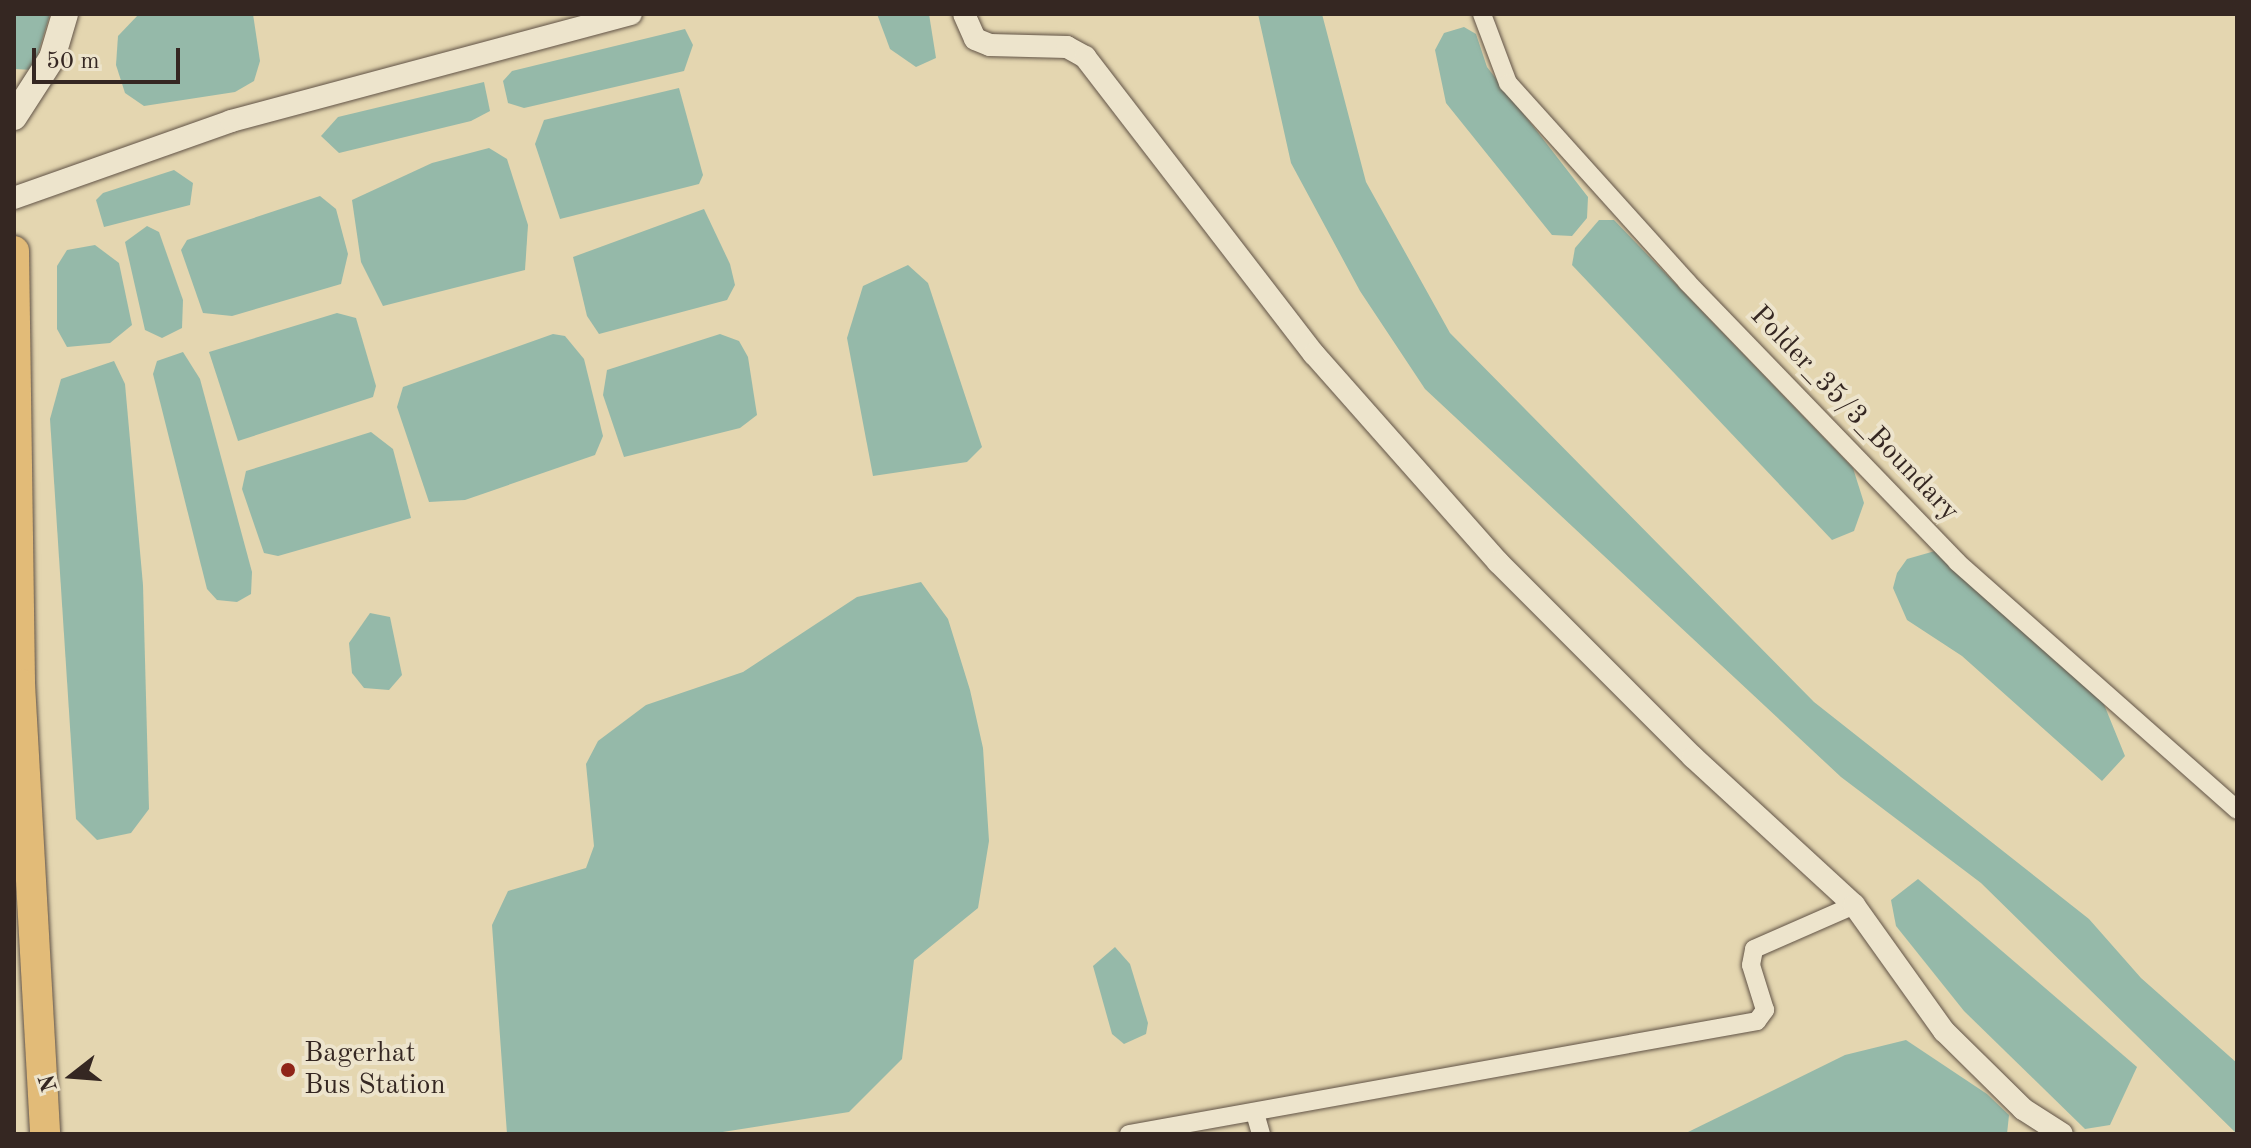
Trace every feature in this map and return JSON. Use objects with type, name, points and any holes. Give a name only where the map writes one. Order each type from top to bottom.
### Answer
[{"type":"highway","points":[[14,251],[20,684],[45,1134]]},
{"type":"main road","points":[[14,117],[52,58],[65,14]]},
{"type":"street","points":[[14,198],[231,121],[631,14]]},
{"type":"street","points":[[964,14],[975,39],[990,45],[1067,47],[1085,57],[1314,354],[1498,562],[1693,757],[1854,905],[1944,1031],[2023,1109],[2062,1134]]},
{"type":"street","name":"Polder_35/3_Boundary","points":[[1482,14],[1508,83],[1687,282],[1957,562],[2237,810]]},
{"type":"street","points":[[1129,1134],[1757,1021],[1765,1010],[1751,965],[1754,949],[1854,905]]},
{"type":"street","points":[[1255,1113],[1261,1134]]},
{"type":"shaded area","points":[[14,14],[50,14],[33,70],[15,69]]},
{"type":"shaded area","points":[[139,14],[253,14],[260,61],[254,81],[235,92],[144,106],[125,93],[116,65],[118,36]]},
{"type":"shaded area","points":[[877,14],[929,14],[936,58],[916,67],[890,49]]},
{"type":"shaded area","points":[[1258,14],[1322,14],[1366,182],[1450,333],[1814,702],[2089,919],[2141,978],[2237,1063],[2237,1134],[1981,883],[1841,777],[1425,389],[1360,291],[1291,163]]},
{"type":"shaded area","points":[[1464,27],[1476,34],[1487,67],[1588,197],[1587,218],[1572,236],[1552,235],[1446,103],[1435,50],[1444,33]]},
{"type":"shaded area","points":[[685,29],[693,45],[684,71],[524,108],[508,103],[503,81],[512,71]]},
{"type":"shaded area","points":[[484,82],[490,111],[471,121],[339,153],[321,136],[338,117]]},
{"type":"shaded area","points":[[679,88],[703,175],[699,184],[560,219],[535,144],[544,120]]},
{"type":"shaded area","points":[[489,148],[507,159],[528,225],[525,270],[383,306],[361,262],[352,200],[432,163]]},
{"type":"shaded area","points":[[174,170],[193,183],[190,205],[104,227],[96,200],[103,193]]},
{"type":"shaded area","points":[[320,196],[336,209],[348,254],[341,284],[232,316],[203,313],[181,250],[187,240]]},
{"type":"shaded area","points":[[704,209],[730,264],[735,285],[727,300],[599,334],[587,316],[573,257]]},
{"type":"shaded area","points":[[1599,220],[1614,220],[1853,468],[1864,503],[1854,531],[1832,540],[1572,265],[1575,248]]},
{"type":"shaded area","points":[[147,226],[159,232],[183,300],[182,328],[162,338],[145,330],[125,242]]},
{"type":"shaded area","points":[[95,245],[119,263],[132,325],[110,343],[67,347],[57,329],[57,266],[67,250]]},
{"type":"shaded area","points":[[908,265],[928,283],[982,447],[967,462],[873,476],[847,338],[863,286]]},
{"type":"shaded area","points":[[337,313],[356,318],[376,386],[373,397],[238,441],[209,352]]},
{"type":"shaded area","points":[[553,334],[565,336],[584,359],[603,436],[595,455],[465,500],[429,502],[397,407],[403,387]]},
{"type":"shaded area","points":[[720,334],[739,341],[748,357],[757,415],[740,428],[624,457],[603,395],[607,370]]},
{"type":"shaded area","points":[[183,352],[200,379],[252,572],[251,594],[237,602],[217,600],[207,589],[153,374],[157,361]]},
{"type":"shaded area","points":[[114,361],[125,384],[143,585],[149,809],[131,833],[97,840],[76,819],[50,419],[61,379]]},
{"type":"shaded area","points":[[371,432],[393,449],[411,518],[278,556],[264,553],[242,489],[246,471]]},
{"type":"shaded area","points":[[1935,551],[2103,702],[2125,756],[2102,781],[1962,656],[1907,620],[1893,588],[1897,573],[1907,559]]},
{"type":"shaded area","points":[[921,582],[948,619],[970,690],[983,748],[989,841],[978,908],[914,960],[902,1059],[849,1112],[710,1134],[507,1134],[492,925],[508,891],[586,868],[594,846],[586,764],[598,741],[646,705],[743,672],[857,597]]},
{"type":"shaded area","points":[[370,613],[390,617],[402,675],[389,690],[364,688],[352,673],[349,643]]},
{"type":"shaded area","points":[[1918,879],[2137,1067],[2110,1125],[2085,1129],[1964,1011],[1896,926],[1891,900]]},
{"type":"shaded area","points":[[1115,947],[1130,964],[1148,1023],[1146,1034],[1124,1044],[1112,1034],[1093,966]]},
{"type":"shaded area","points":[[1906,1040],[1987,1094],[2009,1115],[2007,1134],[1684,1134],[1845,1055]]},
{"type":"place","name":"Bagerhat Bus Station","points":[[288,1070]]}]
